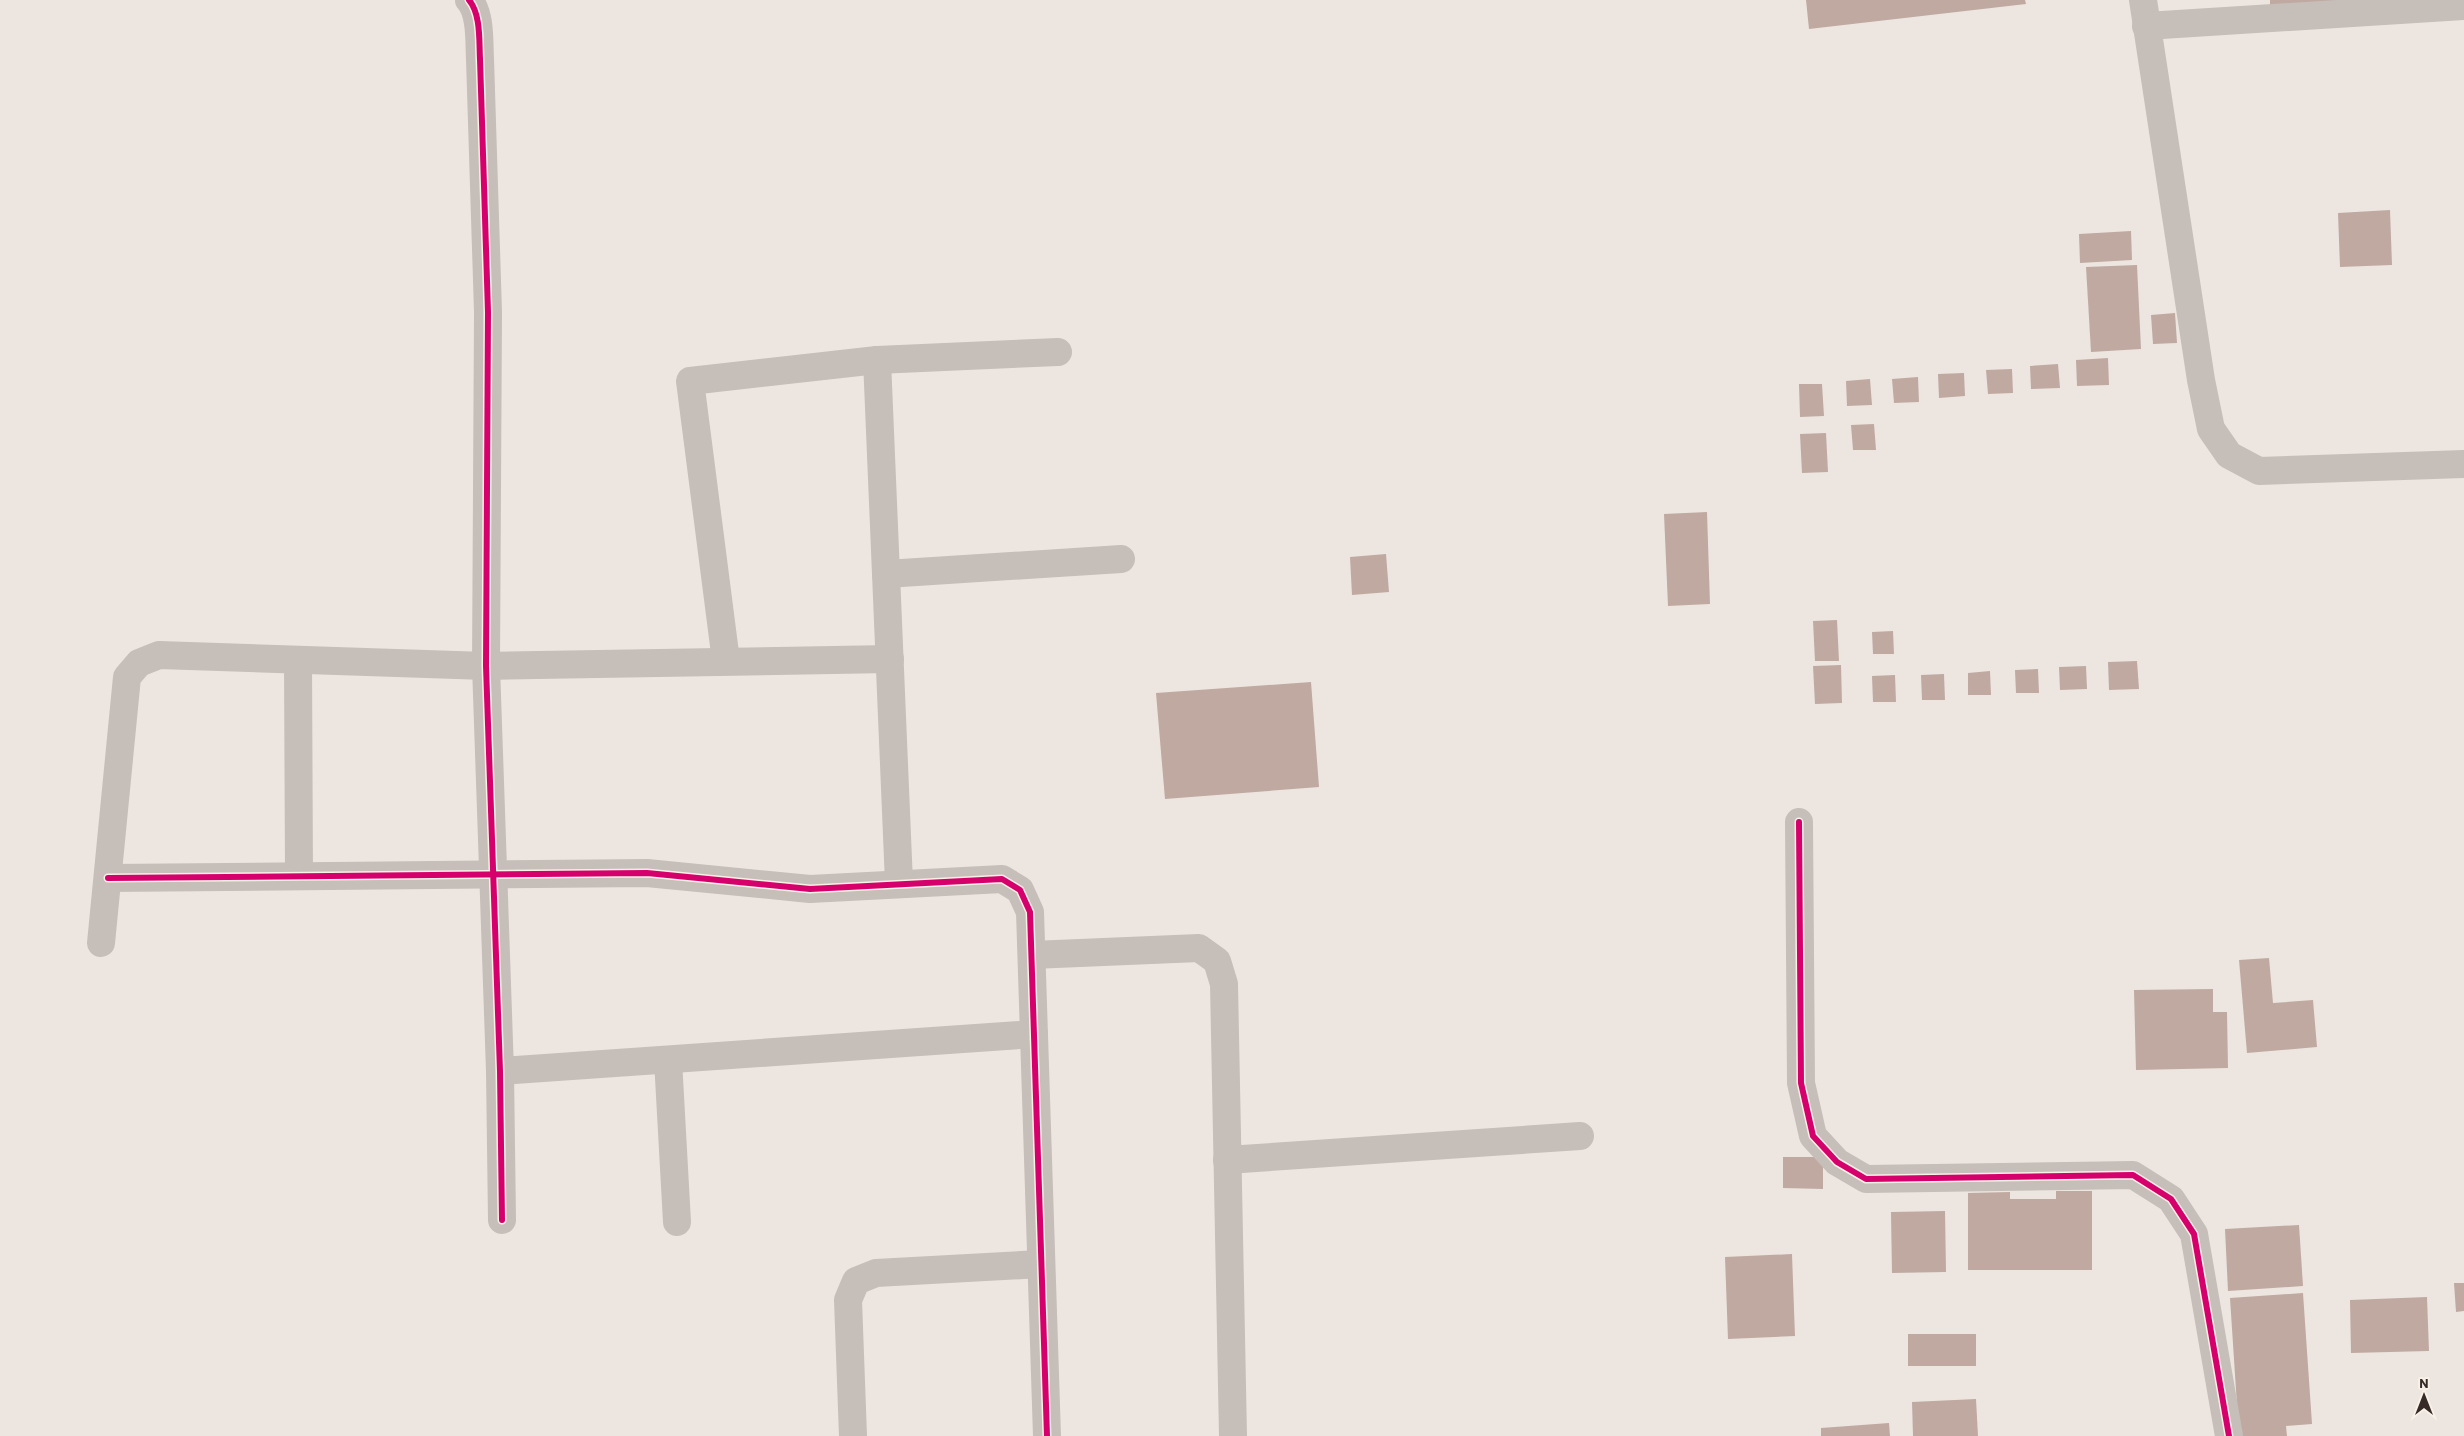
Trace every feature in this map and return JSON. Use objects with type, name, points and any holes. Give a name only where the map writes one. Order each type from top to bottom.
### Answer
[{"type":"street","points":[[469,0],[473,5],[477,20],[480,58],[487,292],[486,666],[500,1071],[502,1220]]},
{"type":"street","points":[[2464,6],[2144,13],[2211,429],[2229,455],[2259,471],[2464,464]]},
{"type":"street","points":[[726,661],[690,381],[877,360],[1058,352]]},
{"type":"street","points":[[877,360],[899,884]]},
{"type":"street","points":[[886,574],[1121,559]]},
{"type":"street","points":[[101,943],[127,677],[139,664],[159,655],[486,666],[890,659]]},
{"type":"street","points":[[298,660],[299,876]]},
{"type":"street","points":[[1799,822],[1801,1082],[1814,1136],[1838,1162],[1866,1179],[2133,1175],[2171,1200],[2194,1234],[2229,1436]]},
{"type":"street","points":[[108,878],[647,873],[810,889],[1002,879],[1020,890],[1030,912],[1047,1436]]},
{"type":"street","points":[[1032,955],[1199,948],[1217,961],[1224,984],[1233,1436]]},
{"type":"street","points":[[500,1071],[1034,1034]]},
{"type":"street","points":[[668,1060],[677,1222]]},
{"type":"street","points":[[1227,1160],[1580,1136]]},
{"type":"street","points":[[853,1436],[848,1300],[856,1281],[876,1272],[1041,1264]]},
{"type":"building","points":[[1806,0],[2025,0],[2026,4],[1809,29]]},
{"type":"building","points":[[2270,0],[2338,0],[2338,9],[2270,11]]},
{"type":"building","points":[[2390,210],[2392,265],[2340,267],[2338,213]]},
{"type":"building","points":[[2131,231],[2132,260],[2080,263],[2079,234]]},
{"type":"building","points":[[2137,265],[2141,349],[2091,352],[2086,267]]},
{"type":"building","points":[[2175,313],[2177,343],[2153,344],[2151,315]]},
{"type":"building","points":[[2108,358],[2109,385],[2077,386],[2076,360]]},
{"type":"building","points":[[2058,364],[2060,388],[2031,389],[2030,366]]},
{"type":"building","points":[[2012,369],[2013,393],[1988,394],[1986,370]]},
{"type":"building","points":[[1964,373],[1965,396],[1939,398],[1938,374]]},
{"type":"building","points":[[1918,377],[1919,402],[1894,403],[1892,379]]},
{"type":"building","points":[[1870,379],[1872,405],[1847,406],[1846,381]]},
{"type":"building","points":[[1799,384],[1822,384],[1824,416],[1800,417]]},
{"type":"building","points":[[1874,424],[1876,450],[1853,450],[1851,425]]},
{"type":"building","points":[[1826,433],[1828,472],[1802,473],[1800,434]]},
{"type":"building","points":[[1707,512],[1710,604],[1668,606],[1664,514]]},
{"type":"building","points":[[1386,554],[1389,592],[1352,595],[1350,557]]},
{"type":"building","points":[[1837,620],[1839,661],[1815,661],[1813,621]]},
{"type":"building","points":[[1893,631],[1894,654],[1873,654],[1872,632]]},
{"type":"building","points":[[2137,661],[2139,689],[2109,690],[2108,662]]},
{"type":"building","points":[[1841,665],[1842,703],[1815,704],[1813,666]]},
{"type":"building","points":[[2086,666],[2087,689],[2060,690],[2059,667]]},
{"type":"building","points":[[2038,669],[2039,693],[2016,693],[2015,670]]},
{"type":"building","points":[[1990,671],[1991,695],[1968,695],[1968,673]]},
{"type":"building","points":[[1944,674],[1945,700],[1922,700],[1921,675]]},
{"type":"building","points":[[1895,675],[1896,702],[1873,702],[1872,676]]},
{"type":"building","points":[[1311,682],[1319,787],[1165,799],[1156,693]]},
{"type":"building","points":[[2269,958],[2273,1003],[2313,1000],[2317,1047],[2247,1053],[2239,960]]},
{"type":"building","points":[[2213,989],[2213,1012],[2227,1012],[2228,1068],[2136,1070],[2134,990]]},
{"type":"building","points":[[1783,1157],[1823,1157],[1823,1189],[1783,1188]]},
{"type":"building","points":[[2056,1191],[2092,1191],[2092,1270],[1968,1270],[1968,1193],[2010,1192],[2010,1199],[2056,1199]]},
{"type":"building","points":[[1945,1211],[1946,1272],[1892,1273],[1891,1212]]},
{"type":"building","points":[[2299,1225],[2303,1286],[2228,1291],[2225,1229]]},
{"type":"building","points":[[1792,1254],[1795,1336],[1728,1339],[1725,1257]]},
{"type":"building","points":[[2454,1283],[2464,1283],[2464,1311],[2456,1312]]},
{"type":"building","points":[[2303,1293],[2312,1424],[2286,1426],[2287,1436],[2239,1436],[2230,1298]]},
{"type":"building","points":[[2427,1297],[2429,1351],[2351,1353],[2350,1300]]},
{"type":"building","points":[[1908,1334],[1976,1334],[1976,1366],[1908,1366]]},
{"type":"building","points":[[1976,1399],[1978,1436],[1913,1436],[1912,1402]]},
{"type":"building","points":[[1889,1423],[1890,1436],[1821,1436],[1821,1428]]},
{"type":"cycle path","points":[[469,0],[476,13],[479,36],[488,312],[486,666],[500,1071],[502,1220]]},
{"type":"cycle path","points":[[1799,822],[1801,1083],[1813,1136],[1837,1162],[1866,1179],[2133,1175],[2171,1199],[2194,1234],[2229,1436]]},
{"type":"cycle path","points":[[108,878],[647,873],[810,889],[1002,879],[1020,890],[1030,912],[1047,1436]]}]
